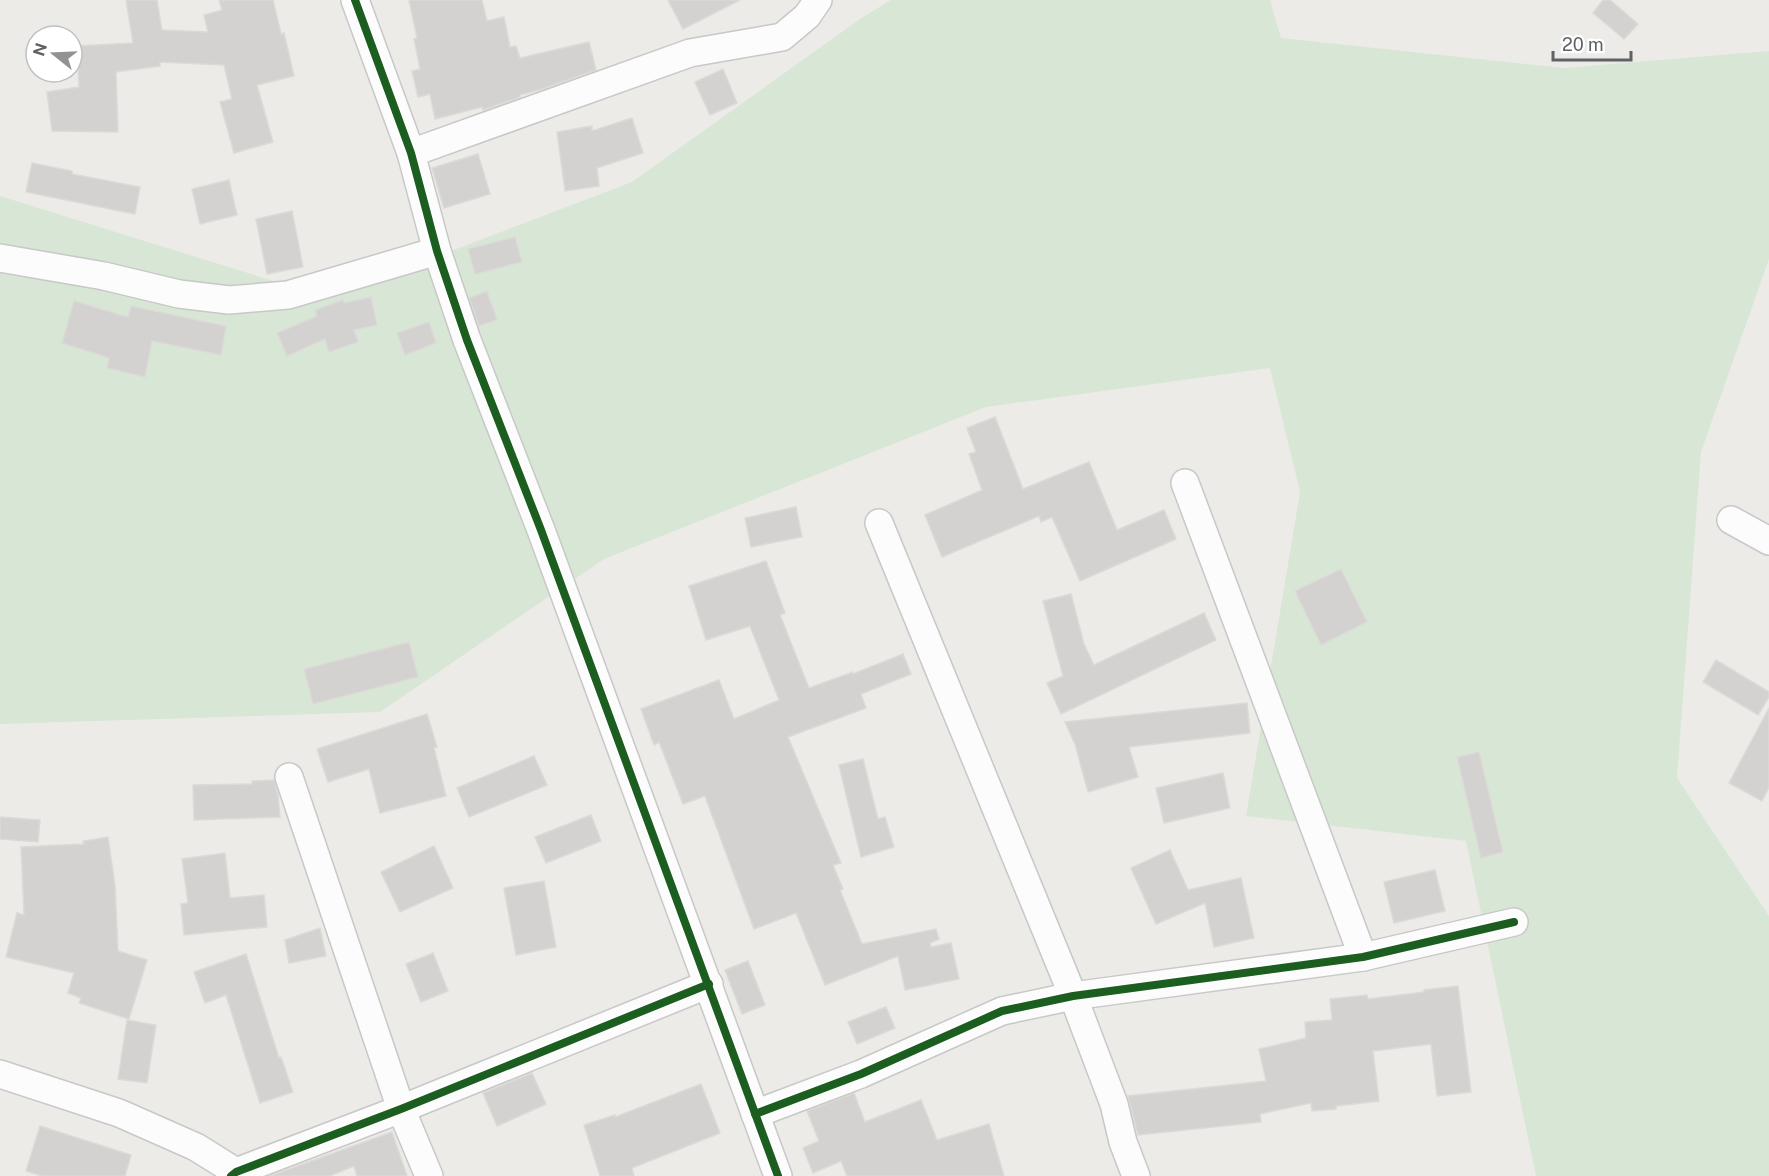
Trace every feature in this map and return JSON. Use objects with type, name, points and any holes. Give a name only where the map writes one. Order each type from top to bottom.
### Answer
[{"type":"street","points":[[355,0],[411,153],[437,251],[467,340],[546,541],[778,1176]]},
{"type":"street","points":[[411,153],[690,54],[782,37],[807,16],[818,0]]},
{"type":"street","points":[[0,258],[104,276],[179,294],[230,300],[288,295],[437,251]]},
{"type":"street","points":[[1185,483],[1363,957]]},
{"type":"street","points":[[1731,520],[1769,541]]},
{"type":"street","points":[[879,523],[1073,996],[1114,1104],[1123,1142],[1136,1176]]},
{"type":"street","points":[[289,777],[401,1108],[429,1176]]},
{"type":"street","points":[[755,1114],[861,1074],[1002,1011],[1073,996],[1363,957],[1514,922]]},
{"type":"street","points":[[0,1074],[119,1113],[196,1147],[233,1174],[709,984]]},
{"type":"green space","points":[[891,0],[1270,0],[1281,38],[1564,68],[1769,51],[1769,259],[1701,452],[1677,778],[1769,916],[1769,1176],[1536,1176],[1466,841],[1246,816],[1300,492],[1270,368],[986,407],[604,559],[380,712],[0,724],[0,196],[328,298],[632,182],[860,19]]},
{"type":"building","points":[[126,0],[157,0],[162,30],[208,32],[204,15],[222,10],[219,0],[273,0],[281,34],[284,33],[294,76],[257,85],[273,142],[234,153],[220,102],[232,99],[224,65],[160,62],[160,66],[116,72],[118,132],[52,131],[47,92],[79,87],[79,84],[84,84],[84,46],[133,43]]},
{"type":"building","points":[[409,0],[482,0],[487,21],[504,17],[510,47],[516,46],[520,58],[589,42],[596,70],[483,110],[482,107],[435,119],[430,94],[418,97],[412,71],[420,69],[414,39],[417,38]]},
{"type":"building","points":[[668,0],[740,0],[683,29]]},
{"type":"building","points":[[1603,0],[1610,0],[1638,24],[1624,39],[1593,13]]},
{"type":"building","points":[[723,69],[737,103],[710,115],[695,82]]},
{"type":"building","points":[[632,118],[643,153],[597,168],[599,186],[565,191],[557,132],[592,126],[592,131]]},
{"type":"building","points":[[478,154],[490,194],[444,208],[432,168]]},
{"type":"building","points":[[32,163],[72,171],[72,174],[140,187],[135,214],[26,192]]},
{"type":"building","points":[[229,180],[237,215],[200,224],[192,189]]},
{"type":"building","points":[[292,211],[303,267],[267,274],[256,219]]},
{"type":"building","points":[[515,237],[522,262],[475,274],[468,249]]},
{"type":"building","points":[[487,291],[497,320],[479,326],[469,298]]},
{"type":"building","points":[[371,297],[377,325],[354,330],[358,342],[329,352],[325,339],[287,356],[277,333],[317,316],[315,310],[343,300],[344,303]]},
{"type":"building","points":[[74,301],[128,317],[131,306],[226,326],[221,355],[152,341],[145,377],[107,368],[109,358],[62,343]]},
{"type":"building","points":[[429,322],[436,343],[405,355],[397,333]]},
{"type":"building","points":[[995,417],[1023,489],[1089,462],[1117,530],[1164,510],[1176,539],[1080,581],[1052,517],[1041,522],[1039,516],[942,557],[925,515],[982,490],[969,454],[976,452],[967,428]]},
{"type":"building","points":[[796,507],[802,537],[751,547],[745,518]]},
{"type":"building","points":[[766,561],[785,613],[780,615],[809,688],[853,672],[853,674],[903,654],[911,674],[861,694],[866,708],[788,737],[841,863],[833,865],[843,889],[840,890],[862,944],[936,929],[939,939],[930,943],[931,947],[951,943],[959,979],[905,990],[898,956],[825,985],[796,913],[754,929],[705,796],[683,804],[659,742],[654,745],[641,709],[719,680],[734,719],[779,700],[750,626],[706,640],[689,586]]},
{"type":"building","points":[[1341,569],[1367,622],[1321,645],[1295,591]]},
{"type":"building","points":[[1071,594],[1084,644],[1094,665],[1204,613],[1216,640],[1061,714],[1047,683],[1063,676],[1043,601]]},
{"type":"building","points":[[409,642],[418,677],[313,704],[304,669]]},
{"type":"building","points":[[1716,660],[1769,692],[1769,697],[1758,715],[1703,682]]},
{"type":"building","points":[[1247,703],[1250,733],[1129,747],[1138,777],[1088,792],[1075,744],[1065,722]]},
{"type":"building","points":[[1769,708],[1769,787],[1762,801],[1729,783]]},
{"type":"building","points":[[427,714],[437,747],[434,748],[446,796],[380,813],[369,769],[328,782],[317,749]]},
{"type":"building","points":[[1479,752],[1503,852],[1481,858],[1457,757]]},
{"type":"building","points":[[534,756],[547,785],[469,817],[457,788]]},
{"type":"building","points":[[863,759],[878,819],[885,817],[894,847],[861,857],[839,765]]},
{"type":"building","points":[[1223,773],[1230,808],[1164,823],[1156,788]]},
{"type":"building","points":[[274,780],[280,817],[194,820],[193,785],[252,784],[252,781]]},
{"type":"building","points":[[591,815],[601,841],[546,863],[535,837]]},
{"type":"building","points":[[0,817],[40,820],[38,842],[0,839]]},
{"type":"building","points":[[108,837],[115,886],[118,951],[147,960],[129,1019],[79,1003],[81,998],[68,993],[74,973],[6,957],[17,913],[24,915],[21,847],[84,844],[83,841]]},
{"type":"building","points":[[434,846],[453,888],[400,912],[381,872]]},
{"type":"building","points":[[1170,850],[1188,890],[1241,878],[1254,938],[1214,947],[1205,903],[1156,924],[1131,868]]},
{"type":"building","points":[[225,853],[230,898],[264,895],[267,927],[184,935],[181,904],[188,903],[182,859]]},
{"type":"building","points":[[1435,870],[1445,911],[1394,923],[1384,882]]},
{"type":"building","points":[[544,881],[556,947],[516,955],[504,888]]},
{"type":"building","points":[[320,928],[326,956],[289,963],[285,940]]},
{"type":"building","points":[[433,953],[448,991],[421,1002],[406,964]]},
{"type":"building","points":[[246,954],[279,1058],[281,1057],[293,1092],[260,1103],[226,995],[205,1003],[194,972]]},
{"type":"building","points":[[748,961],[765,1005],[742,1014],[725,970]]},
{"type":"building","points":[[1458,986],[1471,1092],[1437,1096],[1431,1044],[1373,1051],[1379,1101],[1312,1111],[1311,1103],[1260,1114],[1261,1122],[1138,1135],[1128,1096],[1266,1081],[1259,1049],[1306,1038],[1305,1022],[1332,1020],[1330,999],[1367,995],[1368,999]]},
{"type":"building","points":[[886,1007],[895,1028],[857,1044],[848,1022]]},
{"type":"building","points":[[127,1020],[156,1025],[147,1083],[118,1079]]},
{"type":"building","points":[[532,1073],[546,1104],[497,1126],[483,1093]]},
{"type":"building","points":[[701,1084],[720,1133],[632,1168],[634,1176],[600,1176],[584,1125],[615,1115],[615,1117]]},
{"type":"building","points":[[854,1093],[865,1122],[921,1100],[937,1140],[989,1124],[1004,1176],[847,1176],[841,1161],[813,1173],[803,1148],[819,1141],[807,1111]]},
{"type":"building","points":[[40,1126],[131,1155],[125,1176],[42,1176],[26,1171]]},
{"type":"building","points":[[392,1132],[407,1176],[357,1176],[354,1166],[330,1176],[270,1176]]},
{"type":"cycle path","points":[[355,0],[411,153],[437,251],[467,340],[541,530],[778,1176]]},
{"type":"cycle path","points":[[755,1114],[861,1074],[1002,1011],[1073,996],[1363,957],[1514,922]]},
{"type":"cycle path","points":[[231,1176],[236,1172],[401,1109],[709,984]]}]
